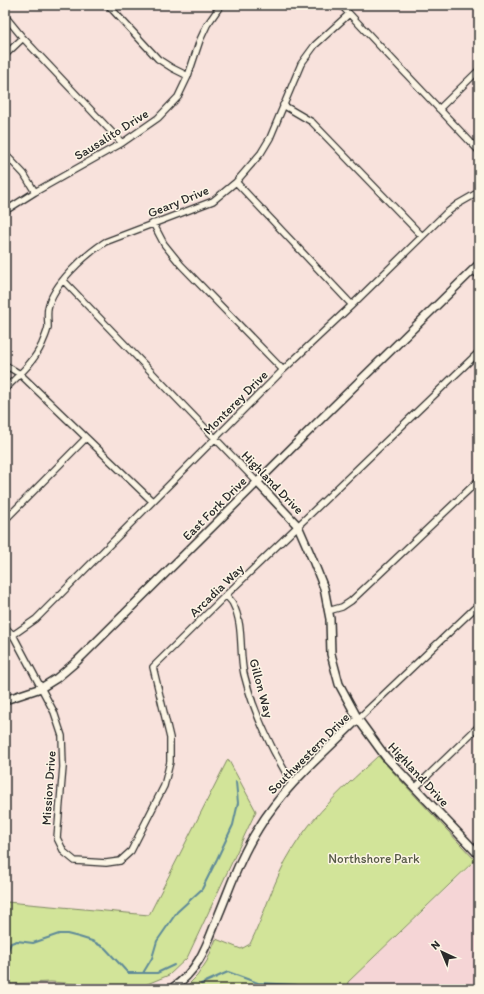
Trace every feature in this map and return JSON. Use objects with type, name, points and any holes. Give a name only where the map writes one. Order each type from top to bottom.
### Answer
[{"type":"street","points":[[108,5],[158,58],[172,68],[188,76]]},
{"type":"street","name":"Sausalito Drive","points":[[5,211],[35,192],[122,143],[158,118],[178,96],[188,76],[207,25],[221,5]]},
{"type":"street","points":[[341,5],[479,151]]},
{"type":"street","name":"Geary Drive","points":[[5,389],[36,357],[48,328],[48,309],[53,294],[62,280],[93,250],[105,242],[213,201],[236,182],[261,153],[270,138],[301,64],[315,45],[349,14]]},
{"type":"street","points":[[5,16],[23,38],[122,143]]},
{"type":"street","points":[[5,55],[23,38]]},
{"type":"street","points":[[439,108],[479,70]]},
{"type":"street","points":[[283,105],[312,122],[422,236]]},
{"type":"street","points":[[5,154],[24,174],[35,192]]},
{"type":"street","points":[[236,182],[352,305]]},
{"type":"street","name":"Monterey Drive","points":[[13,635],[36,619],[214,438],[445,214],[458,204],[479,192]]},
{"type":"street","points":[[153,223],[164,244],[181,265],[283,370]]},
{"type":"street","name":"East Fork Drive","points":[[5,700],[41,688],[57,678],[77,661],[479,264]]},
{"type":"street","points":[[473,270],[479,276]]},
{"type":"street","name":"Highland Drive","points":[[62,280],[298,526],[324,588],[328,611],[331,654],[340,684],[358,719],[385,756],[477,850]]},
{"type":"street","name":"Arcadia Way","points":[[75,861],[106,863],[120,861],[131,851],[164,786],[170,762],[170,738],[153,667],[479,352]]},
{"type":"street","points":[[5,365],[20,374],[152,501]]},
{"type":"street","points":[[5,520],[86,438]]},
{"type":"street","points":[[328,611],[351,601],[479,480]]},
{"type":"street","name":"Gillon Way","points":[[226,595],[233,604],[238,619],[244,673],[258,719],[275,756],[292,783]]},
{"type":"street","name":"Southwestern Drive","points":[[173,989],[189,975],[201,957],[248,846],[270,810],[292,783],[479,604]]},
{"type":"street","name":"Mission Drive","points":[[5,627],[13,635],[54,712],[62,736],[63,767],[57,838],[64,852],[75,861]]},
{"type":"street","points":[[415,788],[479,726]]},
{"type":"shaded area","points":[[475,862],[479,866],[479,989],[341,989]]},
{"type":"green space","name":"Northshore Park","points":[[378,756],[475,860],[348,982],[348,989],[224,989],[219,987],[217,989],[184,989],[197,976],[207,961],[216,939],[241,949],[250,944],[280,872],[292,850],[310,824],[343,789]]},
{"type":"green space","points":[[228,759],[256,811],[187,958],[169,975],[140,987],[117,987],[51,982],[5,984],[5,897],[7,902],[149,915]]},
{"type":"waterway","points":[[143,973],[152,958],[157,941],[177,912],[202,889],[217,859],[233,825],[238,803],[236,782]]},
{"type":"waterway","points":[[5,957],[11,943],[17,941],[33,943],[59,934],[67,934],[92,941],[105,948],[128,973],[157,973],[174,965]]},
{"type":"waterway","points":[[201,984],[228,972],[258,983],[296,985],[302,989]]}]
